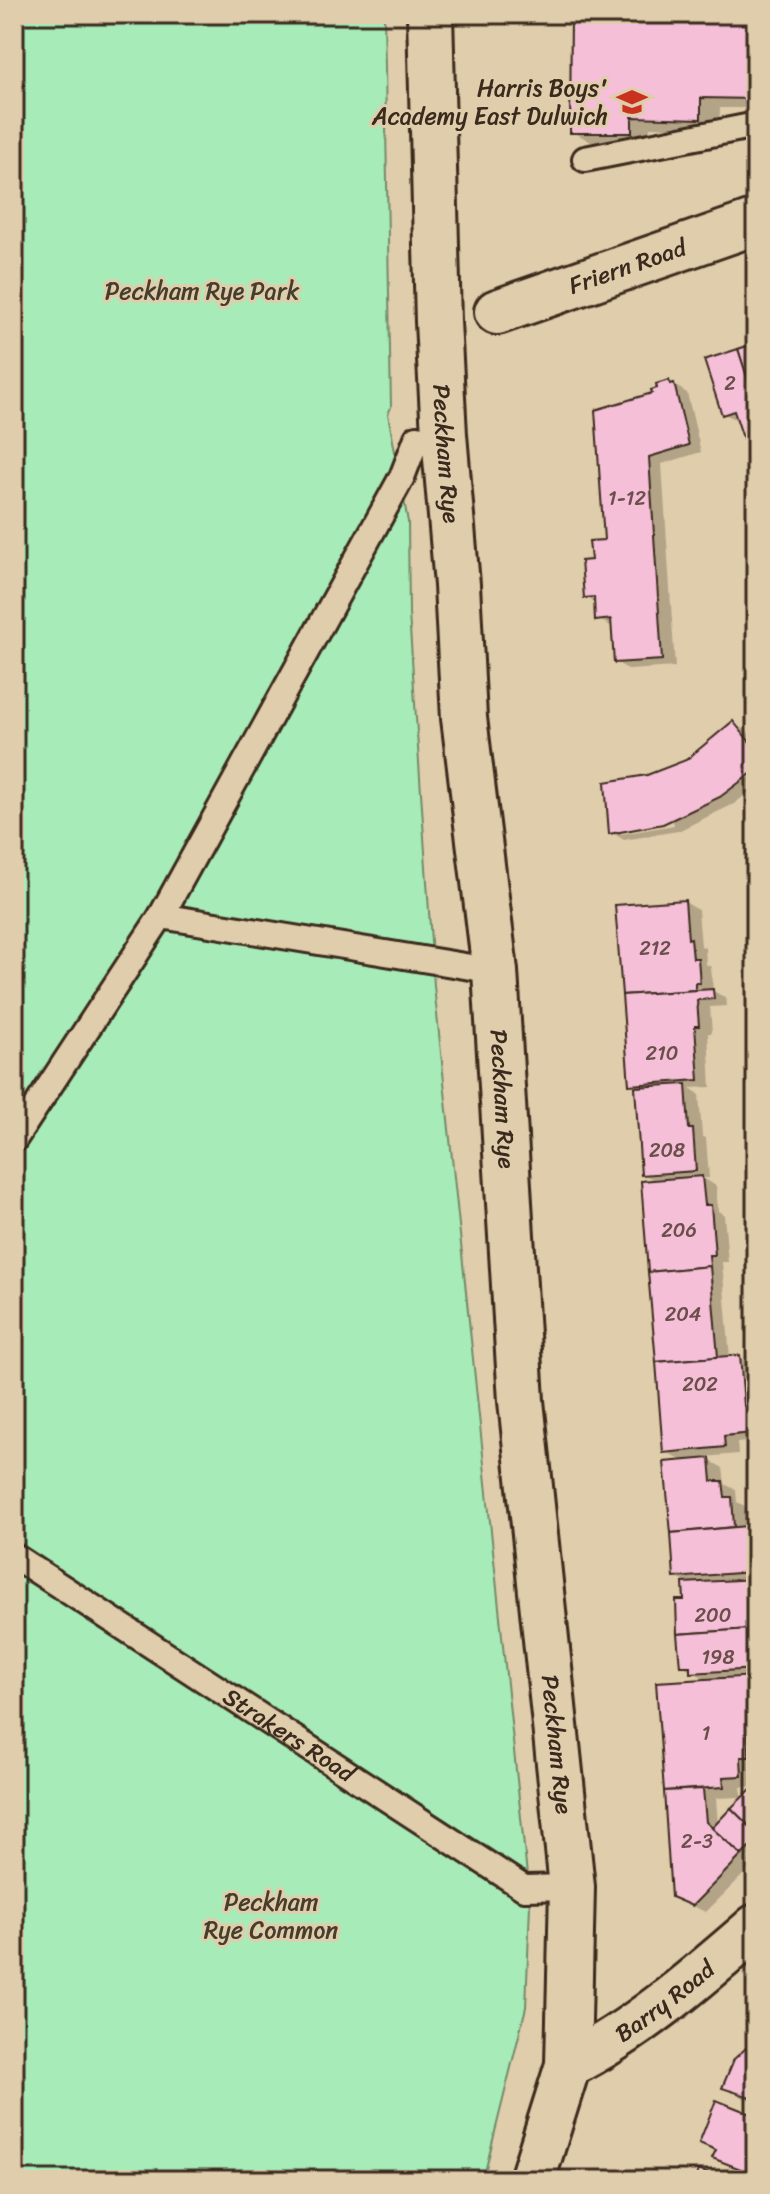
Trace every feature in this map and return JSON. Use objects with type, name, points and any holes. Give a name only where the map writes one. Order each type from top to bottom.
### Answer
[{"type":"main road","name":"Peckham Rye","points":[[430,14],[434,217],[444,435],[464,718],[495,971],[521,1401],[572,1887],[568,2065],[532,2180]]},
{"type":"main road","name":"Friern Road","points":[[497,312],[756,222]]},
{"type":"main road","name":"Barry Road","points":[[568,2065],[604,2047],[683,1990],[756,1927]]},
{"type":"lane","points":[[585,159],[756,125]]},
{"type":"lane","points":[[14,1140],[161,916],[402,477],[417,438]]},
{"type":"lane","points":[[161,916],[495,971]]},
{"type":"lane","name":"Strakers Road","points":[[14,1556],[524,1888],[572,1887]]},
{"type":"green space","name":"Peckham Rye Common","points":[[14,14],[384,14],[391,407],[388,414],[408,522],[409,614],[434,986],[530,1904],[526,2007],[483,2180],[14,2180]]},
{"type":"building","points":[[571,14],[756,14],[756,99],[701,98],[701,119],[632,117],[632,133],[570,133]]},
{"type":"building","points":[[756,343],[756,405],[738,349]]},
{"type":"building","points":[[738,349],[756,405],[756,457],[750,459],[734,411],[722,415],[704,360]]},
{"type":"building","points":[[669,380],[670,384],[674,383],[689,445],[649,457],[662,660],[614,663],[611,619],[595,621],[594,597],[584,598],[581,561],[591,560],[589,541],[604,540],[595,410],[652,393],[651,390],[657,388],[656,384]]},
{"type":"building","points":[[733,721],[756,750],[756,770],[720,797],[663,824],[609,834],[605,782],[647,775],[686,760]]},
{"type":"building","points":[[685,900],[688,939],[691,938],[693,958],[698,958],[700,983],[695,983],[695,990],[622,995],[615,905]]},
{"type":"building","points":[[713,989],[714,999],[697,1000],[699,1026],[695,1026],[699,1080],[629,1085],[622,995]]},
{"type":"building","points":[[686,1084],[696,1171],[641,1175],[635,1087]]},
{"type":"building","points":[[702,1176],[705,1205],[711,1205],[715,1255],[709,1255],[710,1266],[648,1272],[641,1181]]},
{"type":"building","points":[[710,1266],[718,1357],[656,1362],[648,1272]]},
{"type":"building","points":[[740,1355],[744,1406],[753,1409],[755,1429],[752,1433],[724,1436],[725,1447],[663,1453],[656,1362]]},
{"type":"building","points":[[710,1458],[712,1481],[723,1481],[725,1497],[732,1497],[734,1527],[671,1533],[664,1462]]},
{"type":"building","points":[[747,1526],[751,1572],[674,1578],[671,1533]]},
{"type":"building","points":[[756,1579],[756,1601],[748,1602],[750,1629],[677,1634],[676,1600],[684,1600],[683,1583]]},
{"type":"building","points":[[750,1629],[751,1647],[756,1647],[756,1669],[690,1673],[690,1666],[680,1666],[677,1634]]},
{"type":"building","points":[[756,1676],[756,1733],[748,1733],[749,1757],[741,1757],[742,1776],[723,1777],[724,1787],[664,1791],[656,1682]]},
{"type":"building","points":[[703,1789],[706,1822],[742,1855],[692,1906],[671,1897],[664,1791]]},
{"type":"building","points":[[750,1790],[756,1796],[756,1833],[731,1808]]},
{"type":"building","points":[[731,1808],[756,1833],[756,1841],[742,1855],[712,1828]]},
{"type":"building","points":[[756,2039],[756,2099],[722,2088],[734,2059]]},
{"type":"building","points":[[716,2100],[756,2116],[756,2175],[712,2158],[716,2150],[699,2143]]},
{"type":"building","points":[[698,2170],[729,2180],[695,2180]]},
{"type":"place","name":"Harris Boys' Academy East Dulwich","points":[[632,102]]},
{"type":"park label","name":"Peckham Rye Park","points":[[202,291]]}]
